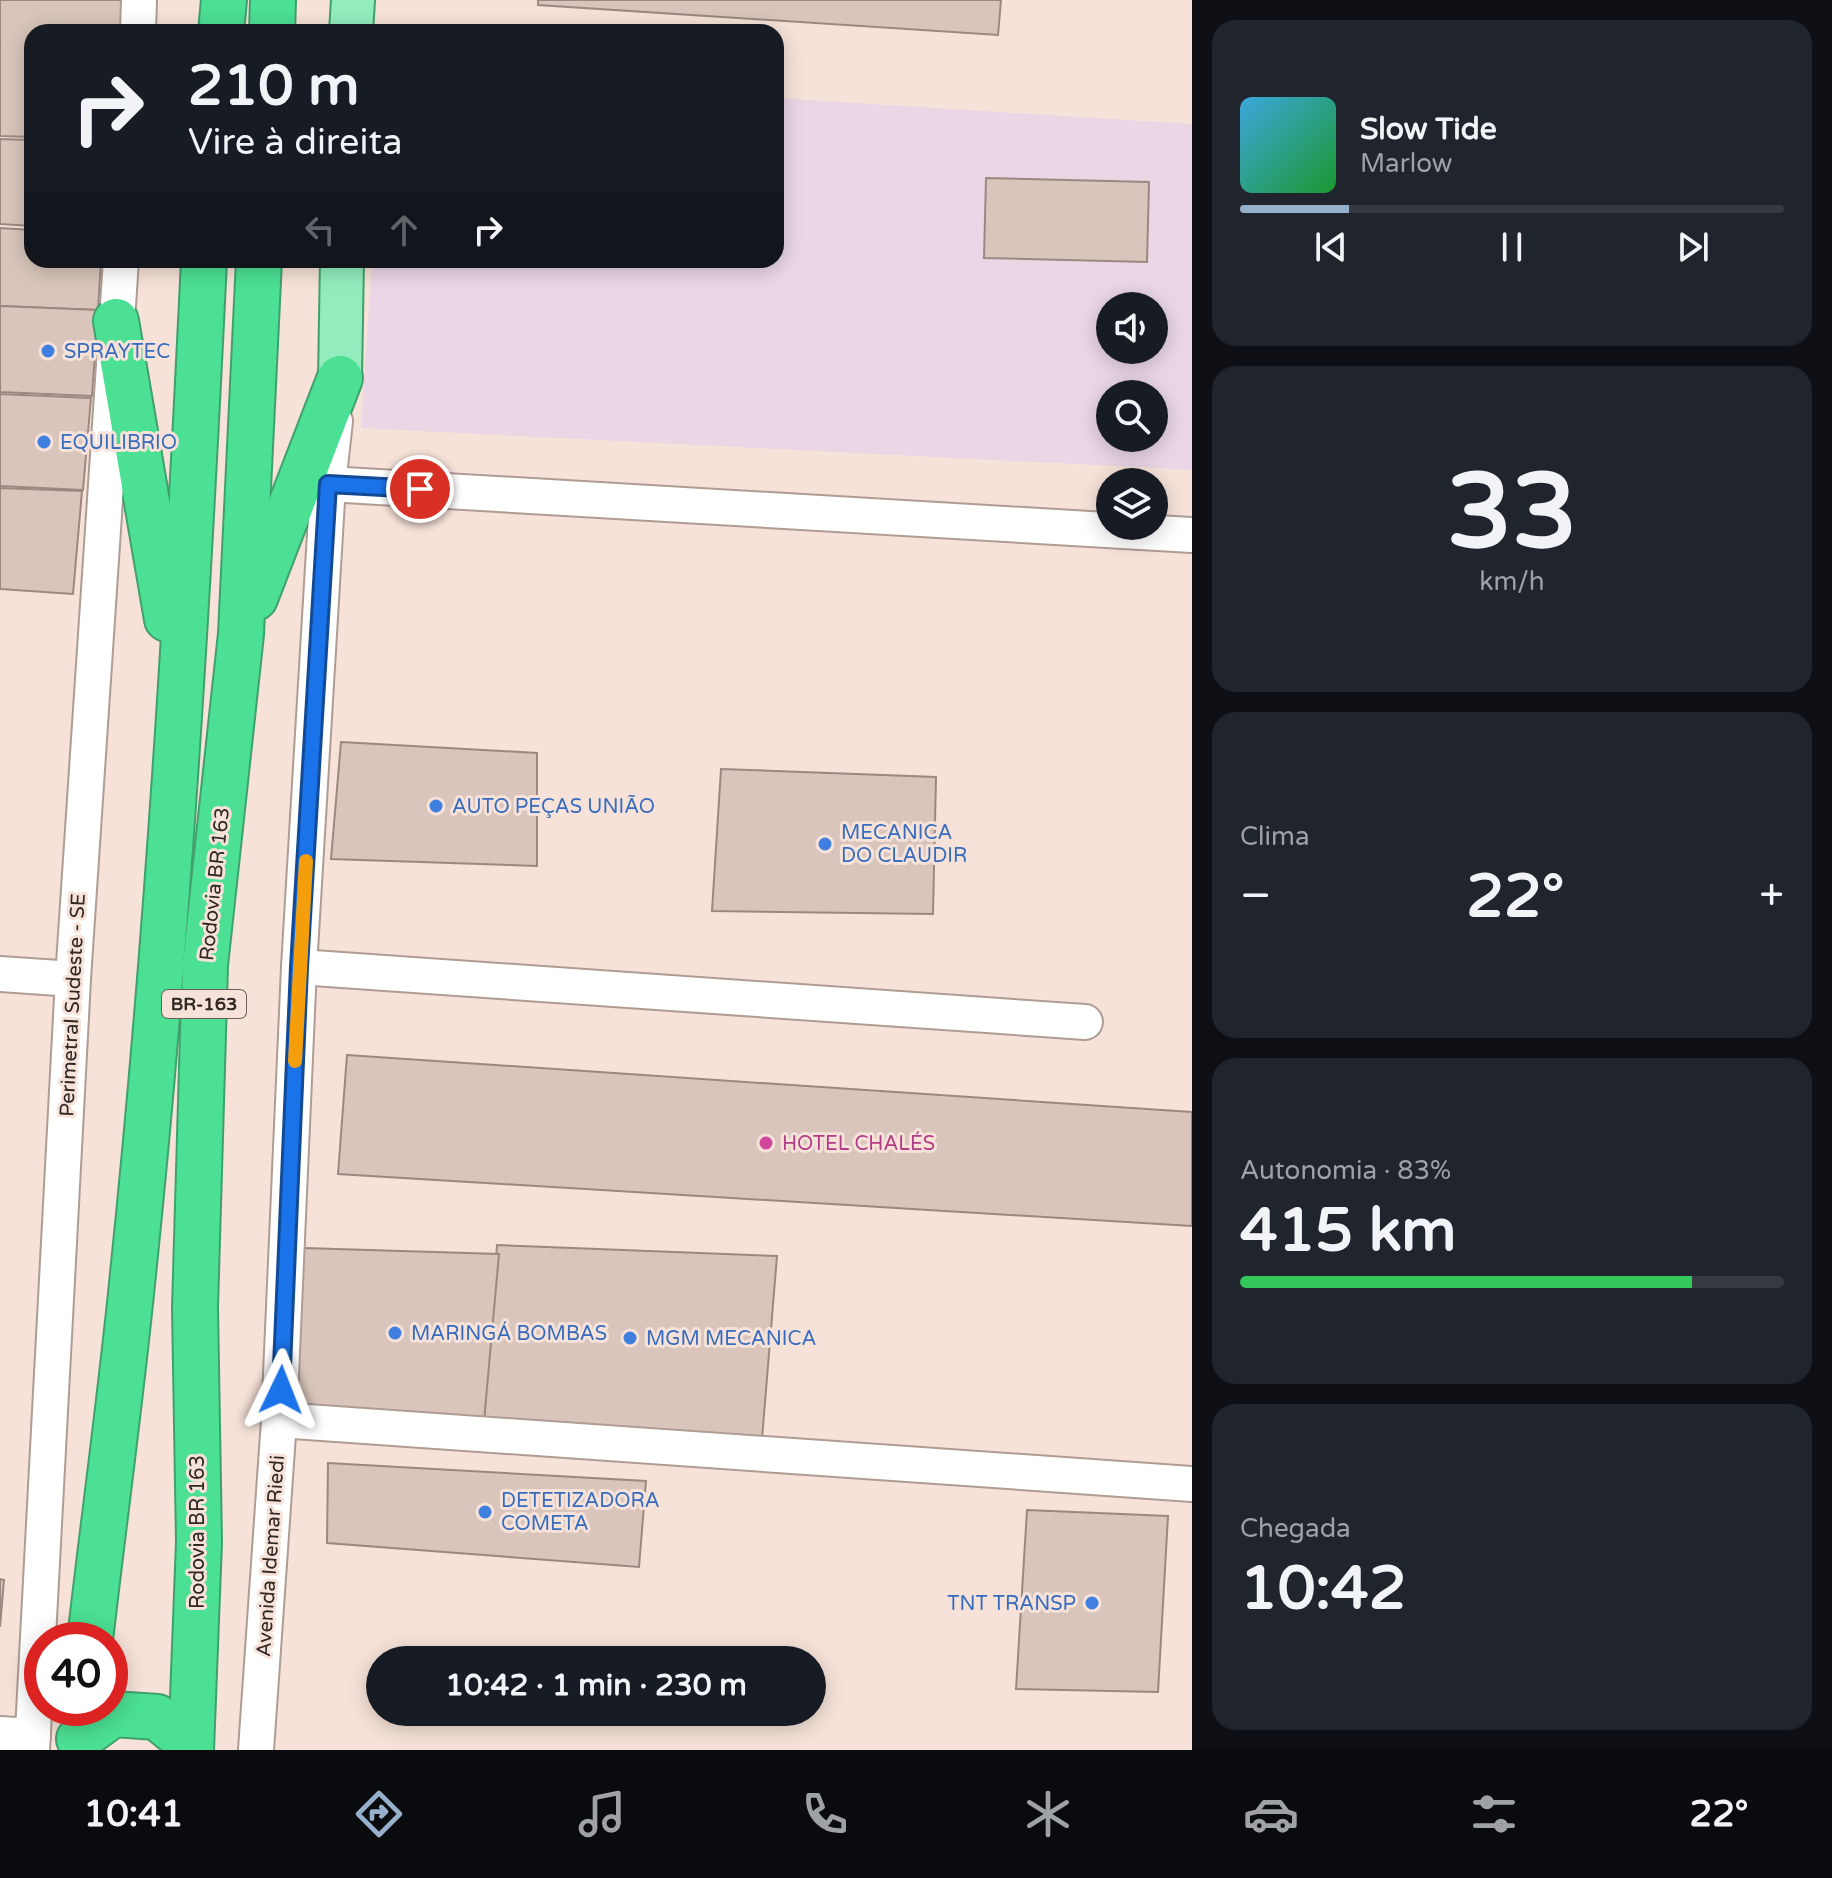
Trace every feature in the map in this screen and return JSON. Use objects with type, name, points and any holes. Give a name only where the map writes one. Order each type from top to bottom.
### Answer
[{"type":"highway","points":[[222,24],[224,0]]},
{"type":"highway","points":[[272,24],[273,0]]},
{"type":"highway","name":"BR-163","points":[[92,1622],[133,1274],[161,960],[197,420],[204,268]]},
{"type":"highway","name":"Rodovia BR 163","points":[[191,1748],[199,1542],[195,1308],[205,965],[241,634],[259,268]]},
{"type":"highway","points":[[116,321],[179,691]]},
{"type":"highway","points":[[241,634],[340,378]]},
{"type":"highway","points":[[79,1732],[113,1714],[157,1717],[191,1748]]},
{"type":"main road","points":[[352,24],[353,0]]},
{"type":"main road","name":"Avenida Idemar Riedi","points":[[340,378],[342,268]]},
{"type":"street","points":[[138,24],[139,0]]},
{"type":"street","name":"Perimetral Sudeste - SE","points":[[22,1740],[120,268]]},
{"type":"street","name":"Avenida Idemar Riedi","points":[[256,1750],[279,1420],[299,967],[328,484],[340,378]]},
{"type":"street","points":[[328,484],[1192,535]]},
{"type":"street","points":[[299,967],[1085,1022]]},
{"type":"street","points":[[0,974],[73,979]]},
{"type":"street","points":[[279,1420],[1192,1484]]},
{"type":"shaded area","points":[[784,98],[1192,124],[1192,470],[361,428],[371,268],[784,268]]},
{"type":"building","points":[[0,0],[123,0],[121,24],[24,24],[24,137],[0,136]]},
{"type":"building","points":[[538,0],[1001,0],[998,35],[538,5]]},
{"type":"building","points":[[0,139],[24,140],[24,226],[0,224]]},
{"type":"building","points":[[986,178],[1149,182],[1147,262],[984,258]]},
{"type":"building","points":[[0,228],[24,230],[24,268],[101,268],[98,310],[0,306]]},
{"type":"building","name":"SPRAYTEC","points":[[0,306],[98,310],[92,396],[0,392]]},
{"type":"building","name":"EQUILIBRIO","points":[[0,394],[91,398],[83,490],[0,486]]},
{"type":"building","points":[[0,488],[82,491],[73,594],[0,589]]},
{"type":"building","name":"AUTO PEÇAS UNIÃO","points":[[341,742],[537,753],[537,866],[331,859]]},
{"type":"building","name":"MECANICA DO CLAUDIR","points":[[721,769],[936,777],[933,914],[712,911]]},
{"type":"building","name":"HOTEL CHALÉS","points":[[347,1055],[1192,1112],[1192,1226],[338,1174]]},
{"type":"building","name":"MGM MECANICA","points":[[497,1245],[777,1256],[762,1439],[484,1421]]},
{"type":"building","name":"MARINGÁ BOMBAS","points":[[304,1248],[499,1254],[484,1421],[292,1411]]},
{"type":"building","name":"DETETIZADORA COMETA","points":[[328,1463],[646,1481],[639,1567],[327,1543]]},
{"type":"building","name":"TNT TRANSP","points":[[1027,1510],[1168,1516],[1158,1692],[1016,1689]]},
{"type":"building","points":[[0,1579],[4,1580],[0,1627]]},
{"type":"slow traffic","points":[[295,1061],[306,861]]},
{"type":"place","name":"SPRAYTEC","points":[[48,351]]},
{"type":"place","name":"EQUILIBRIO","points":[[44,442]]},
{"type":"place","name":"AUTO PEÇAS UNIÃO","points":[[436,806]]},
{"type":"place","name":"MECANICA DO CLAUDIR","points":[[825,844]]},
{"type":"place","name":"HOTEL CHALÉS","points":[[766,1143]]},
{"type":"place","name":"MARINGÁ BOMBAS","points":[[395,1333]]},
{"type":"place","name":"MGM MECANICA","points":[[630,1338]]},
{"type":"place","name":"DETETIZADORA COMETA","points":[[485,1512]]},
{"type":"place","name":"TNT TRANSP","points":[[1092,1603]]},
{"type":"route","points":[[281,1390],[299,967],[328,484],[420,489]]}]
